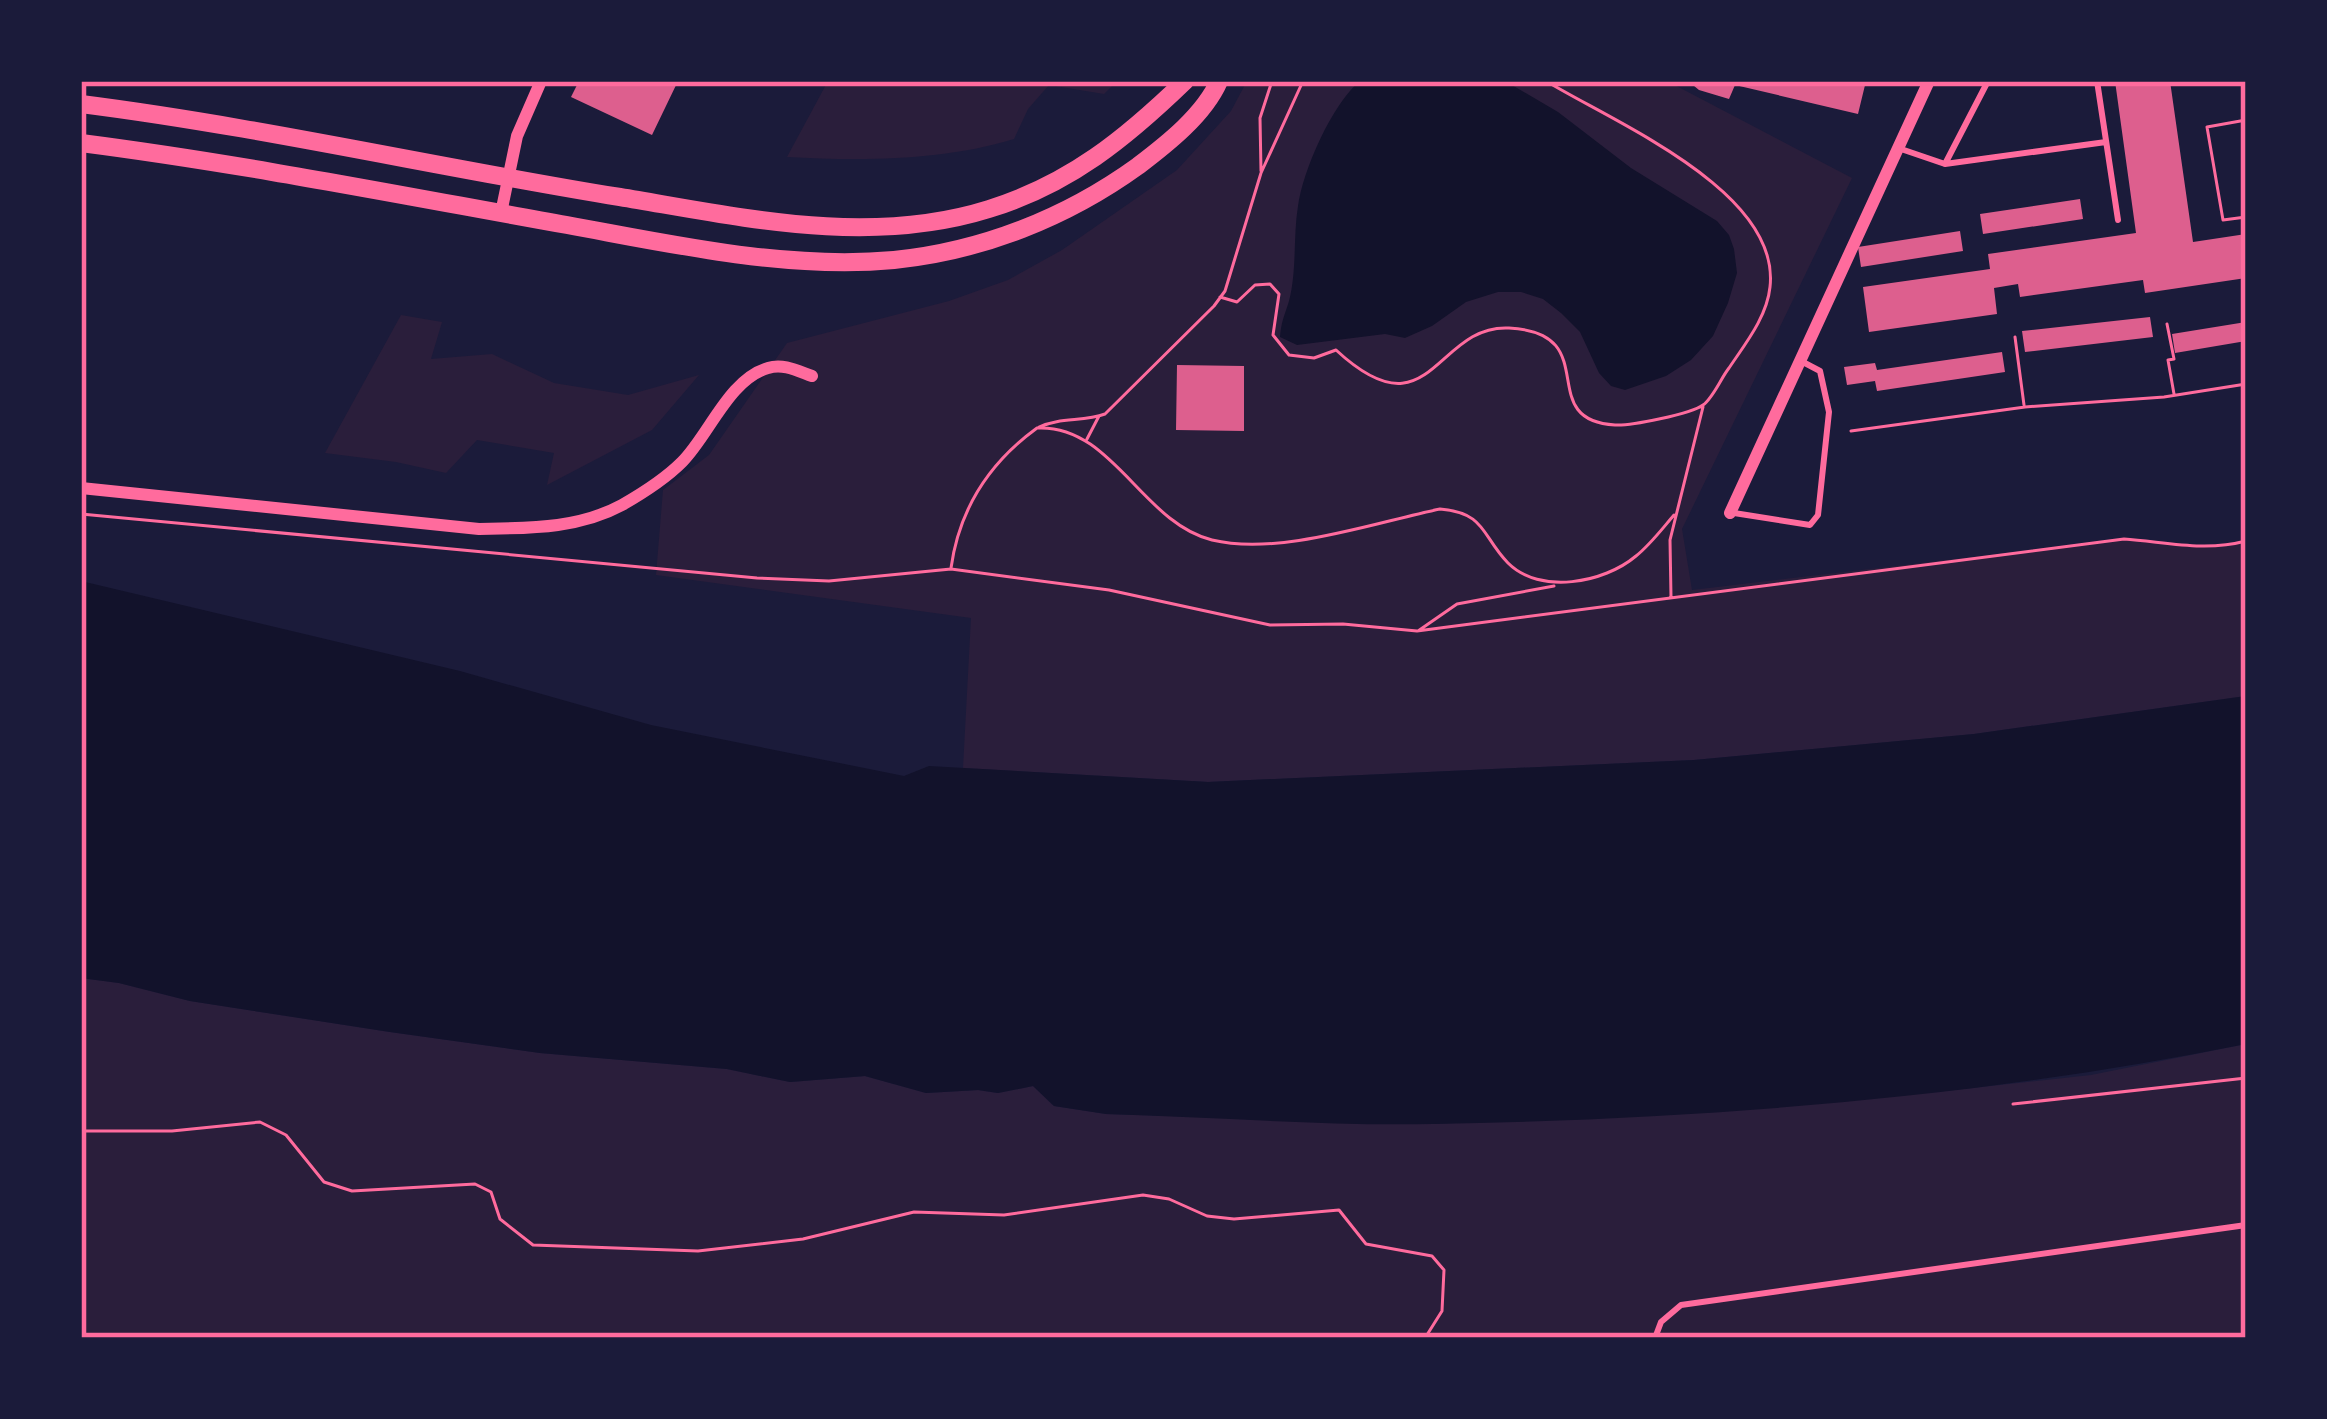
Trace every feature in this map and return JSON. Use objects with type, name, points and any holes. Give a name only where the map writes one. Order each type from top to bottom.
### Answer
[{"type":"main road","points":[[81,104],[201,120],[506,178],[794,225],[856,228],[928,223],[990,209],[1078,169],[1127,137],[1185,81]]},
{"type":"main road","points":[[81,142],[256,166],[629,236],[810,260],[919,256],[1022,231],[1091,197],[1160,150],[1219,81]]},
{"type":"street","points":[[501,213],[517,136],[541,81]]},
{"type":"street","points":[[1730,513],[1929,81]]},
{"type":"street","points":[[81,488],[479,529],[542,528],[579,522],[642,493],[682,461],[749,378],[766,368],[789,368],[812,376]]},
{"type":"lane","points":[[1946,164],[1988,81]]},
{"type":"lane","points":[[2097,81],[2118,220]]},
{"type":"lane","points":[[1898,148],[1946,164],[2106,142]]},
{"type":"lane","points":[[1730,513],[1810,525],[1818,515],[1829,412],[1820,370],[1801,361]]},
{"type":"lane","points":[[1655,1338],[1661,1322],[1681,1305],[2246,1225]]},
{"type":"path","points":[[1261,172],[1260,118],[1273,81]]},
{"type":"path","points":[[1086,441],[1100,416],[1220,297],[1261,172],[1303,81]]},
{"type":"path","points":[[1546,81],[1675,153],[1741,208],[1768,261],[1771,286],[1765,307],[1703,406],[1674,515],[1671,598]]},
{"type":"path","points":[[2246,120],[2207,127],[2223,220],[2246,217]]},
{"type":"path","points":[[1220,297],[1237,302],[1255,285],[1270,284],[1279,294],[1273,335],[1289,356],[1314,358],[1336,350],[1353,367],[1377,380],[1407,382],[1426,376],[1479,334],[1514,328],[1550,339],[1561,348],[1573,406],[1592,421],[1638,425],[1703,406]]},
{"type":"path","points":[[2168,324],[2174,395]]},
{"type":"path","points":[[2015,337],[2025,407]]},
{"type":"path","points":[[1851,431],[2246,384]]},
{"type":"path","points":[[951,569],[956,535],[982,483],[1037,428],[1056,419],[1100,416]]},
{"type":"path","points":[[1037,428],[1063,430],[1086,441],[1155,507],[1181,527],[1210,540],[1272,542],[1440,509],[1458,511],[1473,516],[1510,565],[1525,576],[1543,584],[1562,584]]},
{"type":"path","points":[[81,514],[757,578],[829,581],[951,569],[1109,590],[1270,625],[1342,624],[1417,632],[2124,538],[2189,548],[2246,541]]},
{"type":"path","points":[[1417,632],[1457,604],[1526,594],[1624,565],[1674,515]]},
{"type":"path","points":[[2013,1104],[2246,1078]]},
{"type":"path","points":[[81,1132],[172,1131],[260,1122],[286,1136],[324,1182],[352,1191],[475,1184],[490,1192],[500,1220],[532,1245],[698,1251],[802,1239],[914,1212],[1004,1215],[1143,1195],[1169,1199],[1207,1216],[1234,1219],[1339,1210],[1366,1244],[1432,1256],[1444,1270],[1442,1311],[1425,1338]]},
{"type":"shaded area","points":[[828,81],[1117,81],[1104,94],[1049,85],[1028,109],[1014,139],[987,146],[902,158],[787,157]]},
{"type":"shaded area","points":[[1247,81],[1667,81],[1852,178],[1682,529],[1692,590],[2124,539],[2201,546],[2246,539],[2246,696],[1974,734],[1694,760],[1208,782],[963,768],[971,618],[656,575],[663,490],[709,455],[787,343],[949,301],[1008,280],[1062,250],[1177,170],[1231,111]]},
{"type":"shaded area","points":[[1360,81],[1505,81],[1717,221],[1729,235],[1737,273],[1713,336],[1691,360],[1666,376],[1625,390],[1611,386],[1599,373],[1580,332],[1561,313],[1543,299],[1521,292],[1498,292],[1466,302],[1405,338],[1385,334],[1297,345],[1280,337],[1306,175],[1329,121]]},
{"type":"shaded area","points":[[401,315],[442,322],[431,359],[492,354],[554,383],[628,395],[699,375],[652,430],[547,485],[554,453],[477,440],[446,473],[325,453]]},
{"type":"shaded area","points":[[81,581],[460,671],[651,725],[904,776],[929,766],[1208,782],[1694,760],[1974,734],[2246,696],[2246,1044],[2045,1079],[1739,1111],[1535,1121],[1310,1123],[1106,1114],[1054,1106],[1033,1086],[998,1093],[926,1093],[865,1076],[790,1082],[727,1069],[540,1053],[190,1001],[81,978]]},
{"type":"shaded area","points":[[81,978],[190,1001],[390,1032],[540,1053],[727,1069],[790,1082],[865,1076],[926,1093],[998,1093],[1033,1086],[1054,1106],[1106,1114],[1430,1124],[1669,1114],[1945,1091],[2091,1075],[2246,1044],[2246,1338],[81,1338]]},
{"type":"building","points":[[579,81],[678,81],[652,135],[571,97]]},
{"type":"building","points":[[1688,81],[1866,81],[1858,114],[1735,85],[1729,99],[1699,90]]},
{"type":"building","points":[[2115,81],[2170,81],[2193,242],[2246,234],[2246,278],[2145,293],[2143,280],[2020,297],[2018,284],[1994,288],[1997,314],[1869,332],[1863,287],[1990,269],[1988,254],[2136,233]]},
{"type":"building","points":[[2080,199],[2083,219],[1983,234],[1980,214]]},
{"type":"building","points":[[1960,231],[1963,251],[1861,267],[1858,247]]},
{"type":"building","points":[[2150,317],[2153,337],[2025,352],[2022,331]]},
{"type":"building","points":[[2246,322],[2246,341],[2175,353],[2172,334]]},
{"type":"building","points":[[2002,352],[2005,372],[1877,391],[1875,381],[1847,385],[1844,367],[1875,363],[1877,370]]},
{"type":"building","points":[[1177,365],[1244,366],[1244,431],[1176,430]]}]
